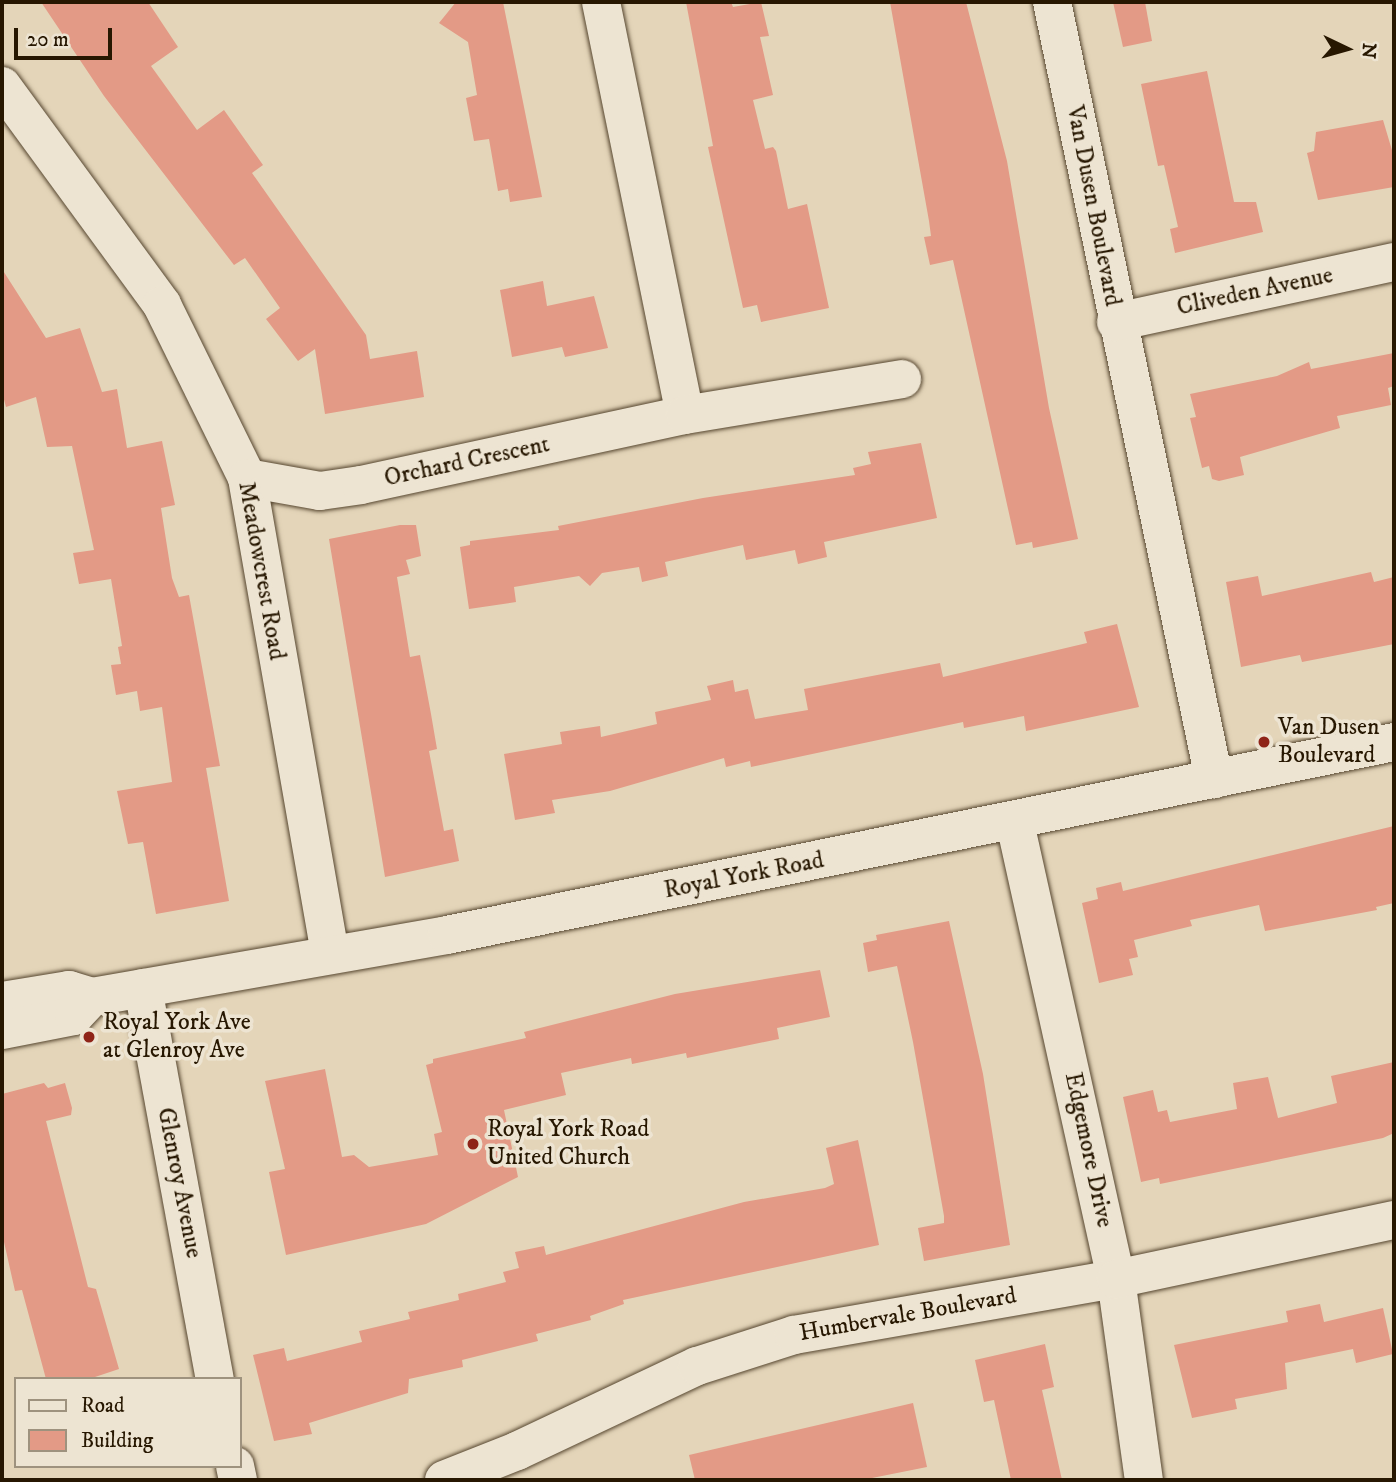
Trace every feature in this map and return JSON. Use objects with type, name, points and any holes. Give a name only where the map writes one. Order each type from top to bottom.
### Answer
[{"type":"street","points":[[601,2],[685,415]]},
{"type":"street","name":"Van Dusen Boulevard","points":[[1052,2],[1116,322],[1214,779]]},
{"type":"street","name":"Meadowcrest Road","points":[[2,86],[162,306],[247,478],[330,956]]},
{"type":"street","name":"Cliveden Avenue","points":[[1116,322],[1394,262]]},
{"type":"street","name":"Orchard Crescent","points":[[247,478],[320,491],[685,415],[902,379]]},
{"type":"street","name":"Royal York Road","points":[[2,1002],[69,990],[92,997],[330,956],[1016,823],[1394,742]]},
{"type":"street","name":"Edgemore Drive","points":[[1016,823],[1116,1279],[1144,1480]]},
{"type":"street","name":"Glenroy Avenue","points":[[143,988],[215,1377]]},
{"type":"street","name":"Royal York Road","points":[[2,1030],[74,1016],[92,997]]},
{"type":"street","name":"Humbervale Boulevard","points":[[444,1480],[517,1451],[641,1390],[746,1348],[794,1335],[1116,1279],[1394,1220]]},
{"type":"building","points":[[41,2],[148,2],[178,47],[151,66],[197,130],[224,110],[263,165],[252,173],[366,335],[370,359],[417,351],[424,397],[325,414],[315,349],[298,361],[266,319],[280,308],[245,258],[234,265],[104,96]]},
{"type":"building","points":[[456,2],[503,2],[542,197],[510,202],[508,189],[498,191],[489,139],[474,141],[466,98],[477,95],[468,42],[439,23]]},
{"type":"building","points":[[686,2],[731,2],[733,7],[761,2],[769,36],[760,37],[773,95],[753,100],[765,149],[773,147],[776,151],[788,209],[807,204],[829,308],[761,322],[757,305],[743,308],[708,147],[713,146]]},
{"type":"building","points":[[890,2],[966,2],[1007,161],[1049,408],[1078,539],[1033,548],[1032,542],[1016,545],[953,260],[930,265],[924,237],[931,236],[929,221]]},
{"type":"building","points":[[1113,2],[1145,2],[1152,41],[1123,47]]},
{"type":"building","points":[[1207,71],[1234,202],[1256,202],[1263,232],[1175,253],[1170,229],[1178,227],[1164,165],[1158,166],[1141,84]]},
{"type":"building","points":[[1383,120],[1394,157],[1394,187],[1318,200],[1307,153],[1314,151],[1316,132]]},
{"type":"building","points":[[2,269],[46,338],[80,328],[102,392],[117,389],[127,448],[162,441],[175,505],[161,508],[172,578],[179,597],[189,595],[220,766],[206,768],[229,901],[156,914],[143,842],[128,844],[117,791],[172,782],[162,707],[140,711],[137,691],[116,695],[111,665],[121,664],[118,647],[122,646],[111,579],[79,584],[73,553],[94,550],[72,446],[47,447],[36,397],[6,407],[2,392]]},
{"type":"building","points":[[543,281],[547,306],[594,296],[608,348],[565,357],[562,347],[512,357],[500,290]]},
{"type":"building","points":[[1394,353],[1394,386],[1388,388],[1391,405],[1337,416],[1340,428],[1240,457],[1244,475],[1219,481],[1212,479],[1209,466],[1202,468],[1190,418],[1196,417],[1190,394],[1277,376],[1309,362],[1311,369]]},
{"type":"building","points":[[921,443],[937,518],[824,542],[827,557],[798,564],[795,550],[746,560],[743,545],[665,562],[668,576],[642,582],[639,567],[602,573],[590,586],[579,576],[514,587],[516,602],[469,609],[460,547],[470,545],[470,541],[559,530],[558,526],[703,498],[855,475],[853,468],[871,464],[868,452]]},
{"type":"building","points":[[400,525],[416,525],[421,556],[406,560],[410,574],[397,577],[410,657],[420,655],[431,714],[437,749],[429,751],[444,831],[453,829],[459,861],[385,877],[329,539]]},
{"type":"building","points":[[1371,572],[1374,582],[1394,577],[1394,644],[1302,662],[1300,655],[1241,667],[1226,582],[1258,576],[1262,596]]},
{"type":"building","points":[[1117,624],[1139,707],[1026,731],[1024,716],[964,728],[963,722],[751,767],[750,761],[726,767],[724,758],[610,791],[552,800],[555,813],[515,820],[504,754],[562,744],[560,732],[600,726],[601,737],[657,724],[655,712],[711,700],[707,686],[733,680],[735,692],[748,689],[755,719],[808,710],[804,689],[940,663],[943,677],[1087,643],[1084,632]]},
{"type":"building","points":[[1394,826],[1394,903],[1376,907],[1377,910],[1265,931],[1259,905],[1190,920],[1192,926],[1134,940],[1138,957],[1129,959],[1133,975],[1099,983],[1082,903],[1098,899],[1096,888],[1121,882],[1123,891]]},
{"type":"building","points":[[949,921],[983,1074],[1010,1245],[924,1261],[918,1228],[944,1223],[944,1216],[913,1042],[897,966],[868,972],[863,943],[877,940],[876,935]]},
{"type":"building","points":[[820,970],[830,1017],[777,1028],[779,1039],[687,1058],[686,1053],[632,1064],[631,1058],[561,1073],[566,1095],[504,1110],[518,1177],[426,1224],[286,1255],[269,1172],[285,1169],[265,1081],[325,1069],[342,1157],[354,1155],[369,1167],[438,1155],[434,1134],[442,1132],[426,1065],[433,1063],[433,1059],[526,1038],[524,1032],[675,994]]},
{"type":"building","points":[[1394,1062],[1394,1133],[1383,1138],[1160,1184],[1159,1178],[1141,1182],[1123,1097],[1153,1090],[1158,1112],[1167,1110],[1170,1122],[1237,1109],[1233,1083],[1268,1077],[1278,1118],[1337,1103],[1331,1076]]},
{"type":"building","points":[[44,1083],[48,1088],[65,1083],[72,1108],[71,1115],[46,1121],[88,1287],[96,1289],[119,1369],[95,1377],[45,1377],[22,1290],[15,1291],[2,1233],[2,1094]]},
{"type":"building","points":[[858,1140],[879,1245],[623,1300],[624,1304],[590,1316],[591,1320],[536,1334],[538,1341],[462,1360],[463,1367],[409,1379],[408,1393],[309,1423],[312,1434],[274,1441],[253,1355],[284,1348],[287,1361],[362,1342],[359,1331],[410,1319],[408,1312],[459,1300],[458,1294],[506,1282],[503,1272],[519,1268],[515,1252],[544,1246],[546,1255],[744,1202],[825,1188],[834,1184],[826,1148]]},
{"type":"building","points":[[1320,1304],[1324,1322],[1383,1308],[1393,1354],[1356,1363],[1353,1349],[1285,1363],[1287,1389],[1235,1399],[1237,1409],[1192,1418],[1174,1345],[1288,1322],[1286,1311]]},
{"type":"building","points":[[1045,1344],[1054,1387],[1042,1390],[1062,1480],[1011,1480],[994,1400],[984,1402],[975,1360]]},
{"type":"building","points":[[913,1403],[927,1467],[862,1480],[695,1480],[689,1455]]},
{"type":"place","name":"Van Dusen Boulevard","points":[[1264,742]]},
{"type":"place","name":"Royal York Ave at Glenroy Ave","points":[[89,1037]]},
{"type":"place","name":"Royal York Road United Church","points":[[473,1144]]}]
